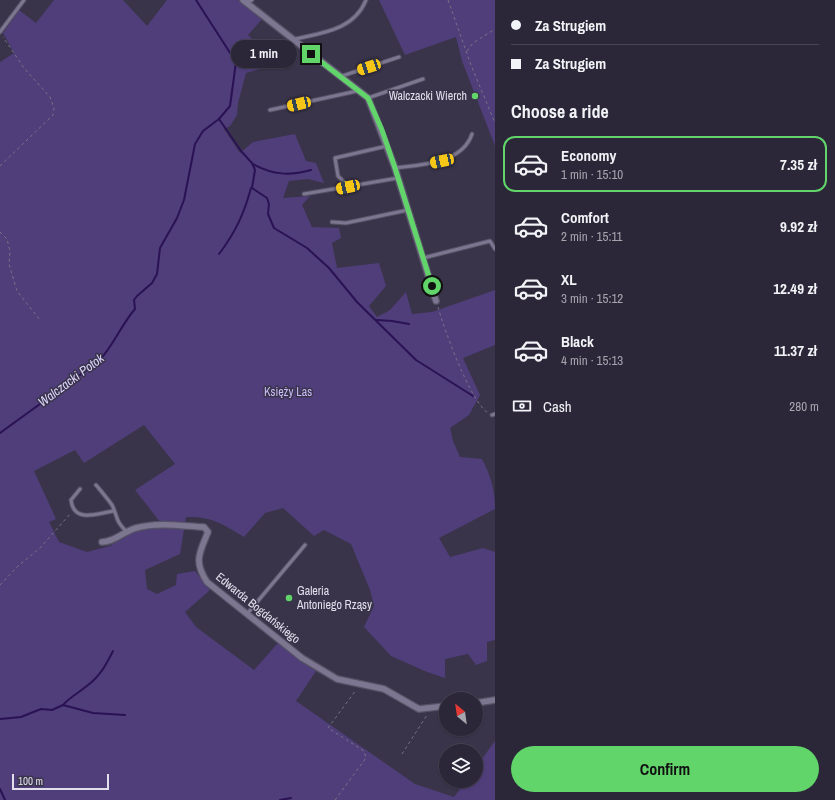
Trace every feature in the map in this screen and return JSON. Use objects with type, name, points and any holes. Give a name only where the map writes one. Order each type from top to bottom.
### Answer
[{"type":"street","points":[[247,1],[293,40],[368,98],[395,168],[436,301]]},
{"type":"street","name":"Edwarda Bogdańskiego","points":[[102,542],[110,542],[135,528],[163,523],[204,527],[208,532],[197,560],[202,574],[207,582],[302,658],[337,679],[384,689],[419,710],[439,707]]},
{"type":"street","points":[[483,702],[495,700]]},
{"type":"lane","points":[[0,32],[24,0]]},
{"type":"lane","points":[[293,40],[334,31],[351,20],[363,7],[366,0]]},
{"type":"lane","points":[[340,77],[399,57]]},
{"type":"lane","points":[[368,98],[423,79]]},
{"type":"lane","points":[[270,110],[357,91]]},
{"type":"lane","points":[[395,168],[442,161],[470,141],[472,134]]},
{"type":"lane","points":[[347,185],[338,176],[335,158],[387,146]]},
{"type":"lane","points":[[304,194],[398,178]]},
{"type":"lane","points":[[332,222],[346,223],[408,210]]},
{"type":"lane","points":[[423,258],[490,241],[495,249]]},
{"type":"lane","points":[[96,485],[112,506],[121,526],[127,532]]},
{"type":"lane","points":[[80,489],[71,500],[74,510],[80,515],[86,517],[96,513],[114,511]]},
{"type":"lane","points":[[246,614],[305,545]]},
{"type":"path","points":[[448,0],[466,51],[495,123]]},
{"type":"path","points":[[466,51],[473,43],[495,29]]},
{"type":"path","points":[[0,32],[24,68],[50,97],[54,108],[53,115],[0,166]]},
{"type":"path","points":[[0,232],[7,239],[10,251],[9,264],[17,291],[40,320]]},
{"type":"path","points":[[436,301],[448,340],[470,385],[483,409],[494,415]]},
{"type":"path","points":[[0,585],[18,566],[40,548],[74,510]]},
{"type":"path","points":[[335,800],[366,758],[364,751],[328,728],[360,684]]},
{"type":"path","points":[[402,754],[431,708]]},
{"type":"green space","name":"Księży Las","points":[[54,0],[123,0],[147,26],[167,0],[238,0],[263,18],[248,35],[278,64],[246,73],[238,103],[237,115],[230,126],[224,129],[240,153],[253,142],[295,134],[306,161],[316,163],[324,183],[308,179],[289,181],[283,198],[310,196],[302,205],[312,227],[339,228],[341,238],[332,243],[337,268],[379,263],[386,286],[369,306],[377,317],[390,310],[406,292],[412,314],[432,312],[495,290],[495,345],[463,358],[480,395],[469,415],[450,428],[453,441],[460,457],[482,459],[492,484],[495,509],[439,538],[450,557],[483,548],[495,552],[495,640],[487,642],[487,661],[476,665],[468,654],[445,659],[445,678],[427,672],[391,656],[364,627],[374,606],[370,590],[351,544],[324,530],[314,536],[283,508],[265,513],[244,537],[230,528],[210,519],[186,517],[180,554],[145,570],[147,589],[157,594],[176,585],[177,574],[195,571],[210,590],[185,612],[196,627],[254,670],[278,643],[316,671],[296,701],[415,784],[454,797],[461,788],[483,788],[483,757],[495,741],[495,800],[0,800],[0,62],[14,53],[3,33],[19,10],[36,23]],"holes":[[[144,425],[175,464],[135,490],[164,527],[135,531],[110,546],[87,552],[59,542],[49,522],[56,519],[34,471],[75,450],[84,463]]]},
{"type":"green space","points":[[379,0],[495,0],[495,146],[462,61],[456,37],[405,55]]},
{"type":"waterway","name":"Walczacki Potok","points":[[0,433],[98,362],[109,349],[135,309],[134,300],[152,283],[157,274],[160,248],[177,218],[184,200],[195,144],[203,131],[219,119],[230,106],[236,62],[196,0]]},
{"type":"waterway","points":[[219,119],[241,151],[252,163],[255,170],[252,188],[267,198],[269,204],[268,214],[274,228],[307,248],[329,268],[357,302],[416,360],[473,396]]},
{"type":"waterway","points":[[253,164],[260,168],[289,174],[311,170]]},
{"type":"waterway","points":[[219,254],[238,223],[251,188]]},
{"type":"waterway","points":[[377,320],[409,324]]},
{"type":"waterway","points":[[63,705],[96,678],[105,666],[113,651]]},
{"type":"waterway","points":[[0,719],[21,717],[41,709],[52,710],[63,705],[93,713],[125,715]]},
{"type":"waterway","points":[[0,789],[5,800]]},
{"type":"waterway","points":[[280,800],[291,798]]},
{"type":"place","name":"Walczacki Wierch","points":[[475,96]]},
{"type":"place","name":"Galeria Antoniego Rząsy","points":[[289,598]]},
{"type":"route","points":[[311,54],[368,98],[382,130],[395,168],[432,286]]}]
